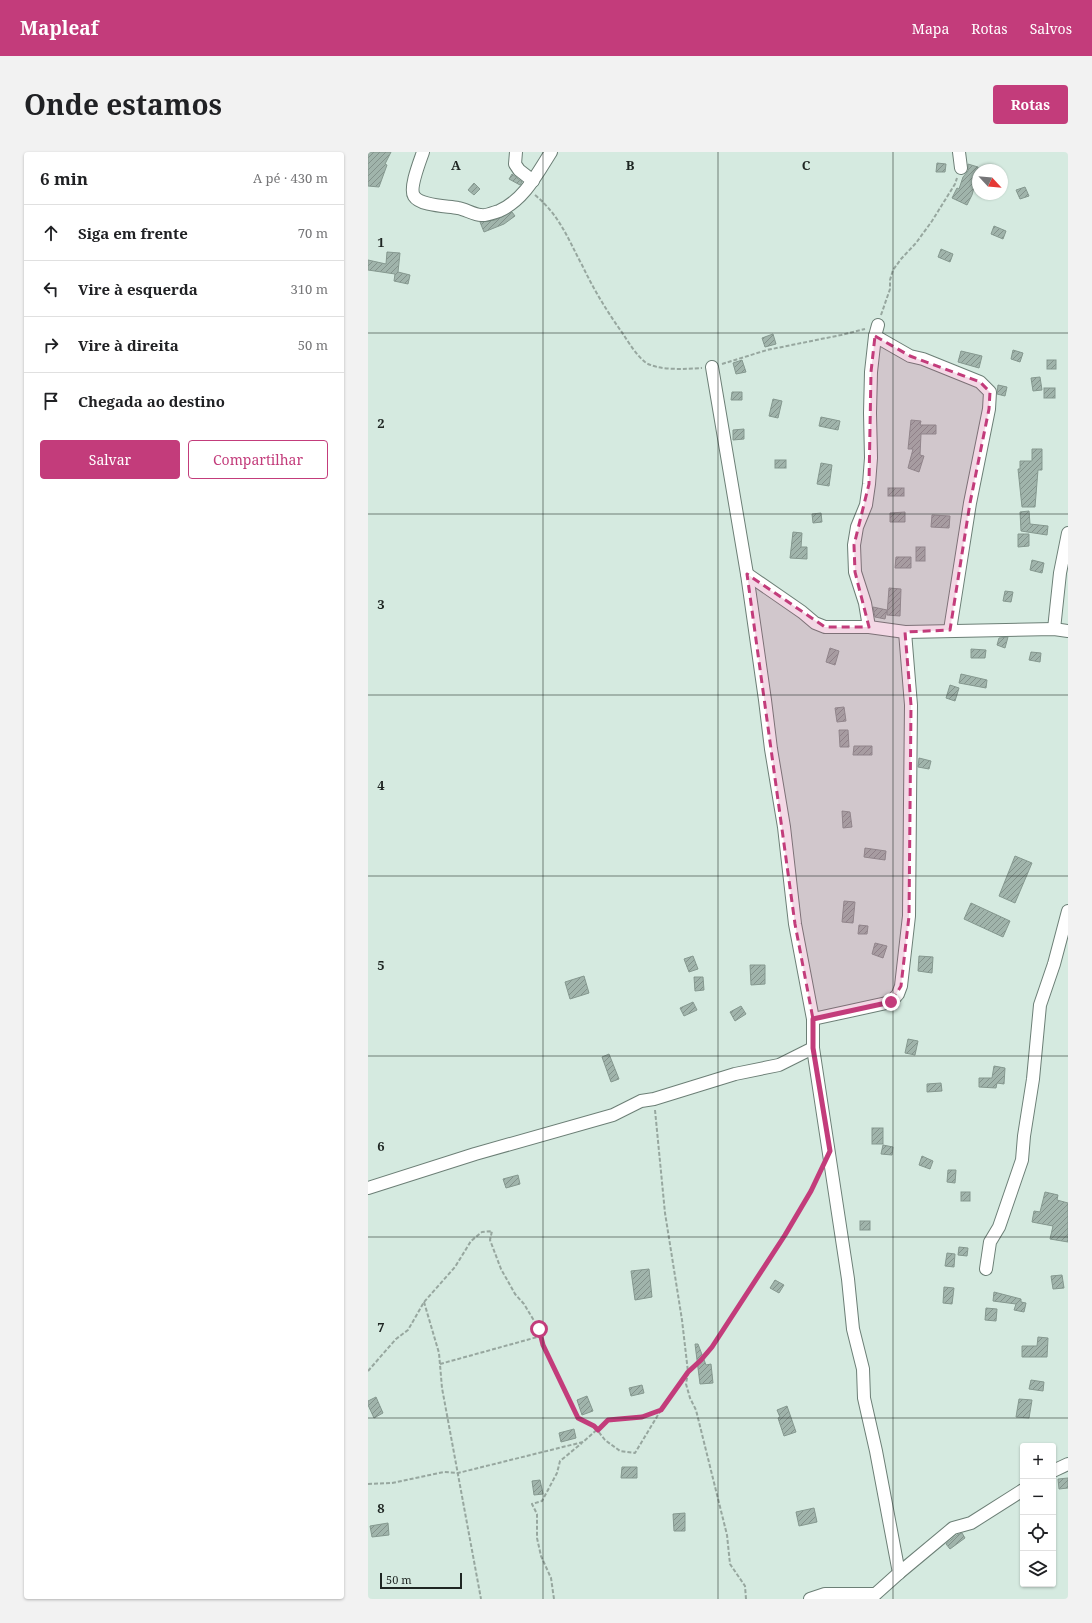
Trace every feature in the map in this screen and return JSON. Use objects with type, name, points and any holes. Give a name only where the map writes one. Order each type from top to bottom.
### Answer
[{"type":"street","points":[[423,152],[412,190],[414,197],[420,201],[458,208],[481,216],[499,210],[516,200],[530,185],[551,152]]},
{"type":"street","points":[[516,152],[515,164],[530,185]]},
{"type":"street","points":[[959,152],[961,168]]},
{"type":"street","points":[[869,627],[865,603],[855,572],[854,545],[857,527],[866,505],[872,458],[870,413],[871,372],[877,330]]},
{"type":"street","points":[[877,330],[910,356],[923,359],[980,382],[990,392],[989,409],[970,503],[950,630]]},
{"type":"street","points":[[712,367],[747,574],[771,749],[784,827],[795,924],[813,1019],[813,1048],[846,1263],[853,1329],[863,1369],[864,1398],[876,1451],[899,1573]]},
{"type":"street","points":[[1054,629],[1060,573],[1068,533]]},
{"type":"street","points":[[747,574],[802,612],[815,623],[825,627],[869,627],[905,632],[1054,629],[1068,631]]},
{"type":"street","points":[[813,1019],[891,1002],[898,994],[901,986],[909,916],[911,705],[905,632]]},
{"type":"street","points":[[986,1269],[990,1242],[998,1227],[1022,1160],[1024,1136],[1033,1079],[1040,1005],[1054,964],[1068,910]]},
{"type":"street","points":[[368,1188],[475,1154],[613,1115],[642,1102],[734,1074],[779,1064],[813,1048]]},
{"type":"street","points":[[1056,1470],[1068,1464]]},
{"type":"street","points":[[810,1599],[825,1594],[873,1596],[953,1528],[972,1523],[1020,1492]]},
{"type":"path","points":[[530,185],[562,226],[606,310],[634,351],[646,363],[665,368],[688,369],[712,367],[767,350],[841,335],[877,330],[890,289],[890,280],[893,270],[932,221],[955,184],[961,168]]},
{"type":"path","points":[[654,1099],[665,1212],[682,1320],[688,1372],[686,1384],[690,1398],[696,1410],[727,1535],[730,1564],[745,1586],[746,1599]]},
{"type":"path","points":[[368,1371],[396,1339],[408,1330],[424,1302],[455,1267],[471,1242],[482,1232],[492,1231],[490,1240],[501,1269],[515,1294],[524,1304],[539,1329],[543,1345],[578,1418],[594,1426],[605,1440],[620,1451],[635,1453],[661,1410],[688,1372],[712,1347],[785,1235],[811,1191],[820,1171]]},
{"type":"path","points":[[424,1302],[439,1353],[442,1388],[481,1599]]},
{"type":"path","points":[[440,1364],[541,1336]]},
{"type":"path","points":[[554,1599],[551,1578],[541,1556],[537,1538],[536,1514],[532,1504],[542,1501],[557,1473],[560,1461],[608,1420],[642,1417],[661,1410]]},
{"type":"path","points":[[368,1484],[392,1483],[444,1472],[458,1473],[583,1442]]},
{"type":"highlighted area","points":[[875,336],[910,356],[980,382],[990,392],[989,409],[970,503],[950,630],[905,632],[911,705],[909,916],[901,986],[891,1002],[813,1019],[795,924],[747,574],[825,627],[869,627],[855,572],[854,545],[869,484],[871,372]]},
{"type":"building","points":[[368,152],[391,152],[385,164],[387,165],[379,187],[368,186]]},
{"type":"building","points":[[937,163],[946,164],[945,172],[936,172]]},
{"type":"building","points":[[968,164],[972,165],[972,195],[967,205],[952,198],[957,188],[959,189],[963,177],[968,171]]},
{"type":"building","points":[[512,174],[522,182],[520,185],[509,179]]},
{"type":"building","points":[[474,183],[480,189],[474,195],[468,190]]},
{"type":"building","points":[[1025,187],[1029,196],[1020,199],[1016,190]]},
{"type":"building","points":[[512,212],[515,216],[504,224],[484,232],[480,222],[495,220]]},
{"type":"building","points":[[994,226],[1006,231],[1003,239],[991,234]]},
{"type":"building","points":[[941,249],[953,254],[950,262],[938,257]]},
{"type":"building","points":[[387,252],[400,253],[398,272],[410,275],[408,284],[394,281],[395,274],[368,270],[368,260],[386,264]]},
{"type":"building","points":[[773,334],[776,344],[765,347],[762,338]]},
{"type":"building","points":[[1013,350],[1023,353],[1020,362],[1011,359]]},
{"type":"building","points":[[961,351],[982,356],[979,368],[958,362]]},
{"type":"building","points":[[742,360],[746,372],[736,374],[733,363]]},
{"type":"building","points":[[1047,360],[1056,360],[1056,369],[1047,369]]},
{"type":"building","points":[[1040,377],[1042,390],[1033,391],[1031,378]]},
{"type":"building","points":[[998,385],[1007,387],[1005,396],[997,394]]},
{"type":"building","points":[[1044,388],[1055,388],[1055,398],[1044,398]]},
{"type":"building","points":[[732,392],[742,392],[742,400],[731,400]]},
{"type":"building","points":[[773,399],[782,401],[778,418],[769,416]]},
{"type":"building","points":[[821,417],[840,421],[838,430],[819,426]]},
{"type":"building","points":[[911,420],[921,421],[920,425],[936,425],[936,434],[921,434],[920,455],[924,456],[919,472],[908,468],[913,449],[908,449]]},
{"type":"building","points":[[744,429],[744,439],[733,440],[733,430]]},
{"type":"building","points":[[1032,449],[1042,449],[1042,470],[1038,470],[1035,507],[1022,507],[1018,469],[1020,469],[1020,461],[1032,461]]},
{"type":"building","points":[[775,460],[786,460],[786,468],[775,468]]},
{"type":"building","points":[[821,463],[832,465],[829,486],[817,484]]},
{"type":"building","points":[[888,488],[904,488],[904,496],[888,496]]},
{"type":"building","points":[[1029,511],[1030,524],[1048,526],[1047,535],[1021,531],[1020,512]]},
{"type":"building","points":[[905,512],[905,522],[890,522],[890,513]]},
{"type":"building","points":[[821,513],[822,522],[813,523],[812,514]]},
{"type":"building","points":[[932,515],[950,516],[949,528],[931,527]]},
{"type":"building","points":[[793,532],[802,533],[801,547],[807,547],[807,559],[790,558]]},
{"type":"building","points":[[1018,534],[1029,534],[1029,546],[1018,547]]},
{"type":"building","points":[[916,547],[925,547],[925,561],[916,561]]},
{"type":"building","points":[[896,557],[911,557],[911,568],[895,568]]},
{"type":"building","points":[[1032,560],[1044,563],[1042,573],[1030,570]]},
{"type":"building","points":[[889,588],[901,589],[900,616],[887,615]]},
{"type":"building","points":[[1005,591],[1013,592],[1011,602],[1003,601]]},
{"type":"building","points":[[873,607],[887,610],[885,619],[875,617]]},
{"type":"building","points":[[1008,637],[1005,648],[997,645],[999,638]]},
{"type":"building","points":[[830,648],[839,651],[835,665],[826,662]]},
{"type":"building","points":[[971,649],[986,650],[985,658],[971,658]]},
{"type":"building","points":[[1031,652],[1041,653],[1040,662],[1029,660]]},
{"type":"building","points":[[961,674],[987,680],[986,688],[959,683]]},
{"type":"building","points":[[950,685],[959,688],[955,701],[946,698]]},
{"type":"building","points":[[844,707],[846,721],[837,722],[835,708]]},
{"type":"building","points":[[839,730],[848,730],[849,747],[840,747]]},
{"type":"building","points":[[854,746],[872,746],[872,755],[853,755]]},
{"type":"building","points":[[919,758],[931,761],[929,769],[918,767]]},
{"type":"building","points":[[842,811],[850,812],[852,827],[843,828]]},
{"type":"building","points":[[865,848],[886,851],[885,860],[864,857]]},
{"type":"building","points":[[1015,856],[1032,863],[1015,903],[999,896]]},
{"type":"building","points":[[844,901],[855,902],[853,923],[842,922]]},
{"type":"building","points":[[971,903],[1010,921],[1003,937],[964,919]]},
{"type":"building","points":[[859,925],[868,926],[867,934],[858,934]]},
{"type":"building","points":[[875,943],[887,946],[883,958],[872,954]]},
{"type":"building","points":[[693,956],[698,969],[689,972],[684,959]]},
{"type":"building","points":[[919,956],[933,957],[932,973],[918,971]]},
{"type":"building","points":[[750,965],[765,965],[765,984],[751,985]]},
{"type":"building","points":[[584,976],[589,993],[570,999],[565,982]]},
{"type":"building","points":[[694,977],[703,977],[704,990],[695,991]]},
{"type":"building","points":[[693,1002],[697,1010],[684,1016],[680,1008]]},
{"type":"building","points":[[741,1006],[746,1014],[735,1021],[730,1012]]},
{"type":"building","points":[[908,1039],[918,1041],[915,1055],[905,1053]]},
{"type":"building","points":[[609,1054],[619,1079],[611,1082],[602,1057]]},
{"type":"building","points":[[994,1066],[1005,1068],[1004,1084],[997,1083],[996,1088],[979,1087],[979,1078],[992,1078]]},
{"type":"building","points":[[941,1083],[942,1091],[927,1092],[927,1084]]},
{"type":"building","points":[[872,1128],[883,1128],[883,1144],[872,1144]]},
{"type":"building","points":[[883,1145],[893,1147],[892,1155],[881,1154]]},
{"type":"building","points":[[922,1156],[933,1161],[930,1169],[919,1165]]},
{"type":"building","points":[[948,1170],[956,1170],[955,1183],[947,1182]]},
{"type":"building","points":[[518,1175],[520,1184],[506,1188],[503,1179]]},
{"type":"building","points":[[961,1192],[970,1192],[970,1201],[961,1201]]},
{"type":"building","points":[[1045,1192],[1058,1195],[1057,1200],[1068,1203],[1068,1242],[1050,1239],[1053,1226],[1032,1222],[1034,1211],[1040,1212]]},
{"type":"building","points":[[860,1221],[870,1221],[870,1230],[860,1230]]},
{"type":"building","points":[[959,1247],[968,1248],[967,1256],[958,1255]]},
{"type":"building","points":[[947,1253],[955,1254],[954,1267],[945,1266]]},
{"type":"building","points":[[649,1269],[652,1297],[635,1300],[631,1271]]},
{"type":"building","points":[[1062,1275],[1064,1288],[1053,1289],[1051,1276]]},
{"type":"building","points":[[775,1280],[784,1285],[779,1293],[770,1288]]},
{"type":"building","points":[[944,1287],[954,1288],[952,1304],[943,1303]]},
{"type":"building","points":[[994,1292],[1021,1299],[1021,1302],[1026,1303],[1024,1312],[1014,1310],[1016,1304],[993,1301]]},
{"type":"building","points":[[986,1308],[997,1309],[996,1321],[985,1320]]},
{"type":"building","points":[[1038,1337],[1048,1338],[1047,1357],[1022,1357],[1022,1346],[1037,1346]]},
{"type":"building","points":[[695,1344],[698,1344],[706,1365],[711,1364],[713,1383],[700,1384]]},
{"type":"building","points":[[1031,1380],[1044,1382],[1043,1391],[1029,1389]]},
{"type":"building","points":[[642,1385],[644,1393],[631,1396],[629,1388]]},
{"type":"building","points":[[587,1396],[593,1411],[582,1415],[577,1400]]},
{"type":"building","points":[[376,1397],[383,1413],[374,1418],[368,1405],[368,1401]]},
{"type":"building","points":[[1019,1399],[1032,1400],[1029,1418],[1016,1417]]},
{"type":"building","points":[[787,1406],[796,1432],[784,1436],[777,1410]]},
{"type":"building","points":[[574,1429],[576,1438],[561,1442],[559,1433]]},
{"type":"building","points":[[622,1467],[637,1467],[637,1478],[621,1478]]},
{"type":"building","points":[[1068,1478],[1068,1488],[1059,1489],[1058,1479]]},
{"type":"building","points":[[540,1480],[543,1494],[534,1495],[532,1481]]},
{"type":"building","points":[[814,1508],[817,1522],[799,1526],[796,1512]]},
{"type":"building","points":[[685,1513],[685,1531],[674,1531],[673,1514]]},
{"type":"building","points":[[388,1523],[389,1535],[372,1537],[370,1526]]},
{"type":"building","points":[[962,1533],[965,1538],[950,1549],[946,1544]]},
{"type":"route","points":[[539,1329],[543,1345],[552,1360],[570,1404],[578,1418],[594,1426],[598,1430],[608,1420],[642,1417],[661,1410],[688,1372],[712,1347],[785,1235],[811,1191],[830,1151],[813,1048],[813,1019],[875,1007],[891,1002]]}]
